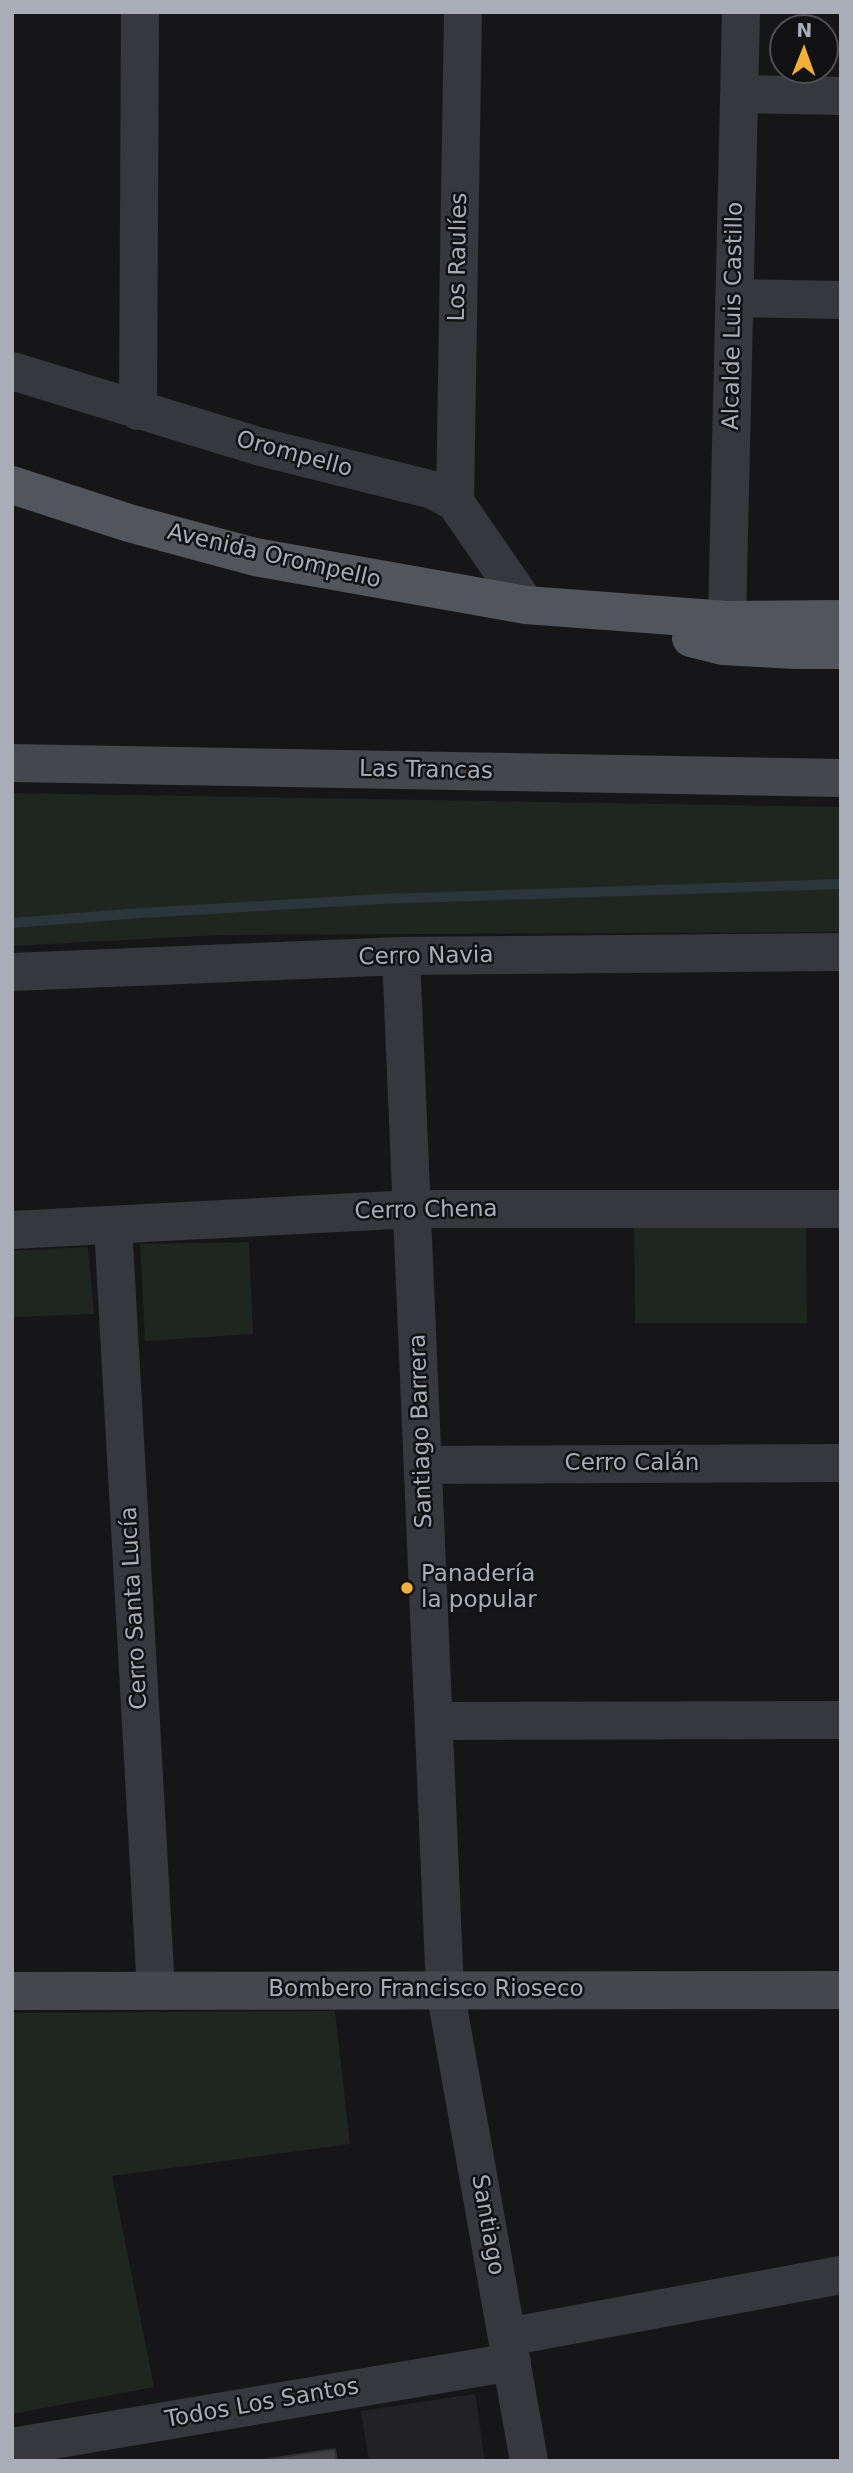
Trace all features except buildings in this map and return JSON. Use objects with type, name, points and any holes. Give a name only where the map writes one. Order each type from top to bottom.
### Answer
[{"type":"main road","name":"Avenida Orompello","points":[[12,485],[129,523],[254,557],[534,606],[723,646],[841,650]]},
{"type":"main road","name":"Avenida Orompello","points":[[534,606],[727,620],[841,619]]},
{"type":"main road","name":"Las Trancas","points":[[12,763],[841,778]]},
{"type":"main road","name":"Bombero Francisco Rioseco","points":[[12,1991],[841,1990]]},
{"type":"street","points":[[138,411],[140,12]]},
{"type":"street","name":"Los Raulíes","points":[[455,502],[463,12]]},
{"type":"street","name":"Alcalde Luis Castillo","points":[[727,620],[741,12]]},
{"type":"street","points":[[739,94],[841,96]]},
{"type":"street","points":[[734,298],[841,300]]},
{"type":"street","name":"Orompello","points":[[12,371],[261,447],[433,490],[455,502]]},
{"type":"street","points":[[455,502],[534,606]]},
{"type":"street","name":"Cerro Navia","points":[[12,972],[401,956],[841,951]]},
{"type":"street","name":"Santiago Barrera","points":[[401,956],[445,1990]]},
{"type":"street","name":"Cerro Chena","points":[[12,1230],[413,1209],[841,1209]]},
{"type":"street","name":"Cerro Santa Lucía","points":[[113,1226],[156,1990]]},
{"type":"street","name":"Cerro Calán","points":[[423,1465],[841,1463]]},
{"type":"street","points":[[434,1721],[841,1720]]},
{"type":"street","name":"Santiago","points":[[445,1990],[529,2461]]},
{"type":"street","name":"Todos Los Santos","points":[[12,2447],[64,2449],[841,2275]]},
{"type":"shaded area","points":[[12,793],[841,807],[841,932],[218,935],[12,946]]},
{"type":"shaded area","points":[[634,1228],[806,1228],[807,1323],[635,1323]]},
{"type":"shaded area","points":[[249,1242],[253,1334],[145,1341],[140,1244]]},
{"type":"shaded area","points":[[88,1247],[94,1314],[12,1317],[12,1251]]},
{"type":"shaded area","points":[[335,2011],[350,2144],[112,2176],[154,2387],[12,2414],[12,2013]]},
{"type":"shaded area","points":[[475,2394],[485,2461],[369,2461],[361,2411]]},
{"type":"waterway","points":[[12,923],[381,899],[841,884]]},
{"type":"place","name":"Panadería la popular","points":[[407,1588]]}]
